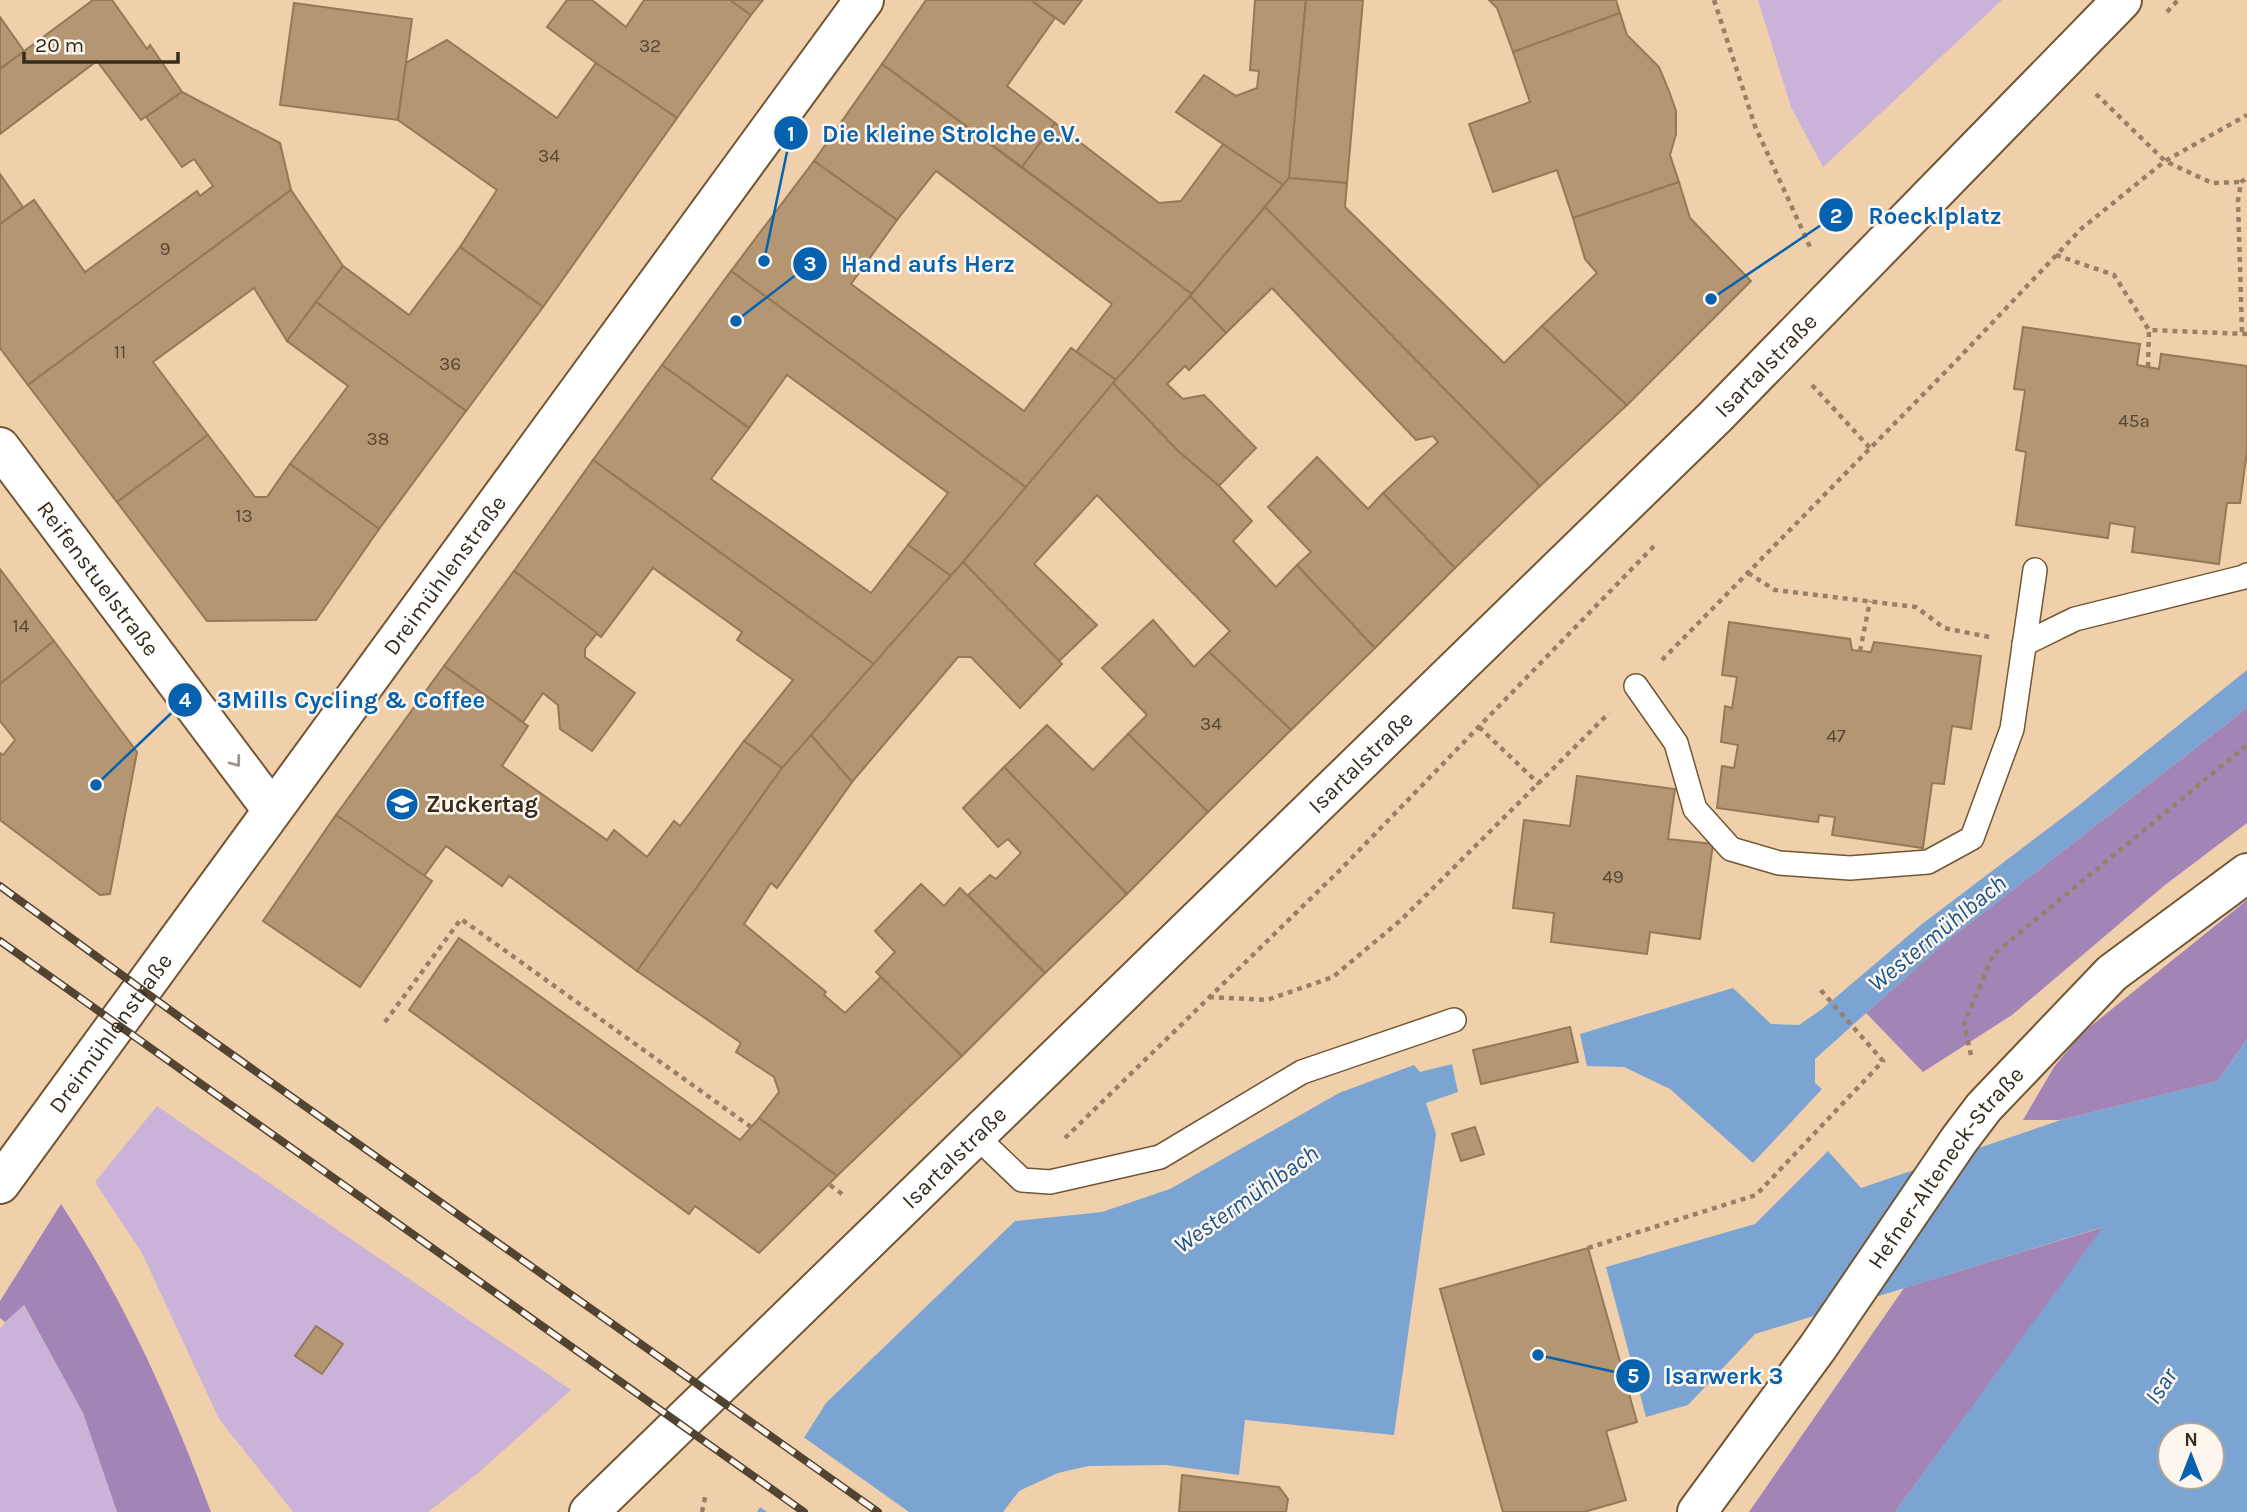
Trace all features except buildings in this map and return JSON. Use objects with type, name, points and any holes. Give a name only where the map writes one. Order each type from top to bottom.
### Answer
[{"type":"street","name":"Dreimühlenstraße","points":[[0,1184],[863,0]]},
{"type":"street","name":"Isartalstraße","points":[[589,1512],[1715,417],[2122,0]]},
{"type":"street","name":"Reifenstuelstraße","points":[[0,447],[272,810]]},
{"type":"street","name":"Hefner-Alteneck-Straße","points":[[1697,1512],[1818,1347],[1984,1107],[2112,973],[2247,873]]},
{"type":"lane","points":[[1636,687],[1676,743],[1695,809],[1731,849],[1779,863],[1850,868],[1928,862],[1972,838],[2012,729],[2035,570]]},
{"type":"lane","points":[[2024,644],[2075,619],[2247,575]]},
{"type":"lane","points":[[976,1136],[1021,1180],[1050,1182],[1160,1157],[1302,1072],[1454,1020]]},
{"type":"path","points":[[1714,0],[1755,126],[1810,247]]},
{"type":"path","points":[[2173,5],[2178,0]]},
{"type":"path","points":[[2096,94],[2165,161],[2212,183],[2241,182],[2247,177]]},
{"type":"path","points":[[1209,997],[1267,1000],[1333,977],[1401,920],[1636,687],[2081,229],[2165,161],[2247,115]]},
{"type":"path","points":[[2149,330],[2245,333],[2238,201],[2241,182]]},
{"type":"path","points":[[2056,255],[2114,275],[2149,330],[2147,367]]},
{"type":"path","name":"Isartalstraße","points":[[1802,394],[1817,378]]},
{"type":"path","points":[[1811,384],[1870,449]]},
{"type":"path","points":[[1021,1180],[1341,869],[1660,540]]},
{"type":"path","points":[[1748,573],[1775,590],[1916,607],[1944,628],[2024,644]]},
{"type":"path","points":[[1860,651],[1870,601]]},
{"type":"path","points":[[1479,727],[1539,784]]},
{"type":"path","points":[[1984,1107],[1964,1024],[1993,955],[2247,745]]},
{"type":"path","points":[[384,1023],[460,919],[751,1127]]},
{"type":"path","points":[[1588,1248],[1756,1195],[1883,1061],[1818,987]]},
{"type":"path","points":[[830,1185],[846,1197]]},
{"type":"path","points":[[702,1512],[706,1493]]},
{"type":"shaded area","points":[[1758,0],[2002,0],[1823,167],[1791,107]]},
{"type":"shaded area","points":[[2247,708],[2247,823],[2165,885],[2012,1015],[1923,1072],[1866,1013],[1943,944]]},
{"type":"shaded area","points":[[2247,900],[2247,1039],[2218,1081],[2061,1120],[2023,1120],[2054,1067],[2081,1034]]},
{"type":"shaded area","points":[[157,1106],[571,1390],[477,1474],[428,1512],[293,1512],[219,1419],[142,1253],[95,1182]]},
{"type":"shaded area","points":[[61,1204],[105,1277],[145,1354],[180,1432],[211,1512],[117,1512],[83,1413],[24,1305],[5,1322],[0,1318],[0,1301]]},
{"type":"shaded area","points":[[2104,1227],[1895,1512],[1749,1512],[1904,1288]]},
{"type":"shaded area","points":[[23,1304],[83,1413],[117,1512],[0,1512],[0,1329]]},
{"type":"water","name":"Westermühlbach","points":[[2247,670],[2247,708],[1943,944],[1815,1059],[1815,1083],[1822,1089],[1753,1163],[1670,1089],[1624,1067],[1587,1066],[1580,1034],[1733,988],[1771,1024],[1799,1025],[1822,1009],[1922,924],[2078,806]]},
{"type":"water","name":"Isar","points":[[2247,1039],[2247,1512],[1895,1512],[2103,1227],[1755,1334],[1688,1405],[1646,1417],[1606,1267],[1755,1224],[1828,1151],[1861,1188],[2061,1120],[2218,1081]]},
{"type":"water","name":"Westermühlbach","points":[[1452,1064],[1458,1092],[1426,1103],[1436,1134],[1394,1435],[1245,1420],[1239,1475],[1166,1465],[1088,1466],[1058,1473],[1019,1491],[1003,1512],[757,1512],[826,1403],[1015,1221],[1102,1212],[1170,1189],[1339,1093],[1414,1065],[1420,1072]]},
{"type":"pier","points":[[802,1436],[909,1512],[767,1512],[757,1505]]},
{"type":"railway","points":[[0,886],[196,1029],[878,1512]]},
{"type":"railway","points":[[0,941],[804,1512]]},
{"type":"place","name":"Die kleine Strolche e.V.","points":[[764,261]]},
{"type":"place","name":"Roecklplatz","points":[[1711,299]]},
{"type":"place","name":"Hand aufs Herz","points":[[736,321]]},
{"type":"place","name":"3Mills Cycling & Coffee","points":[[96,785]]},
{"type":"place","name":"Zuckertag","points":[[402,804]]},
{"type":"place","name":"Isarwerk 3","points":[[1538,1355]]}]
